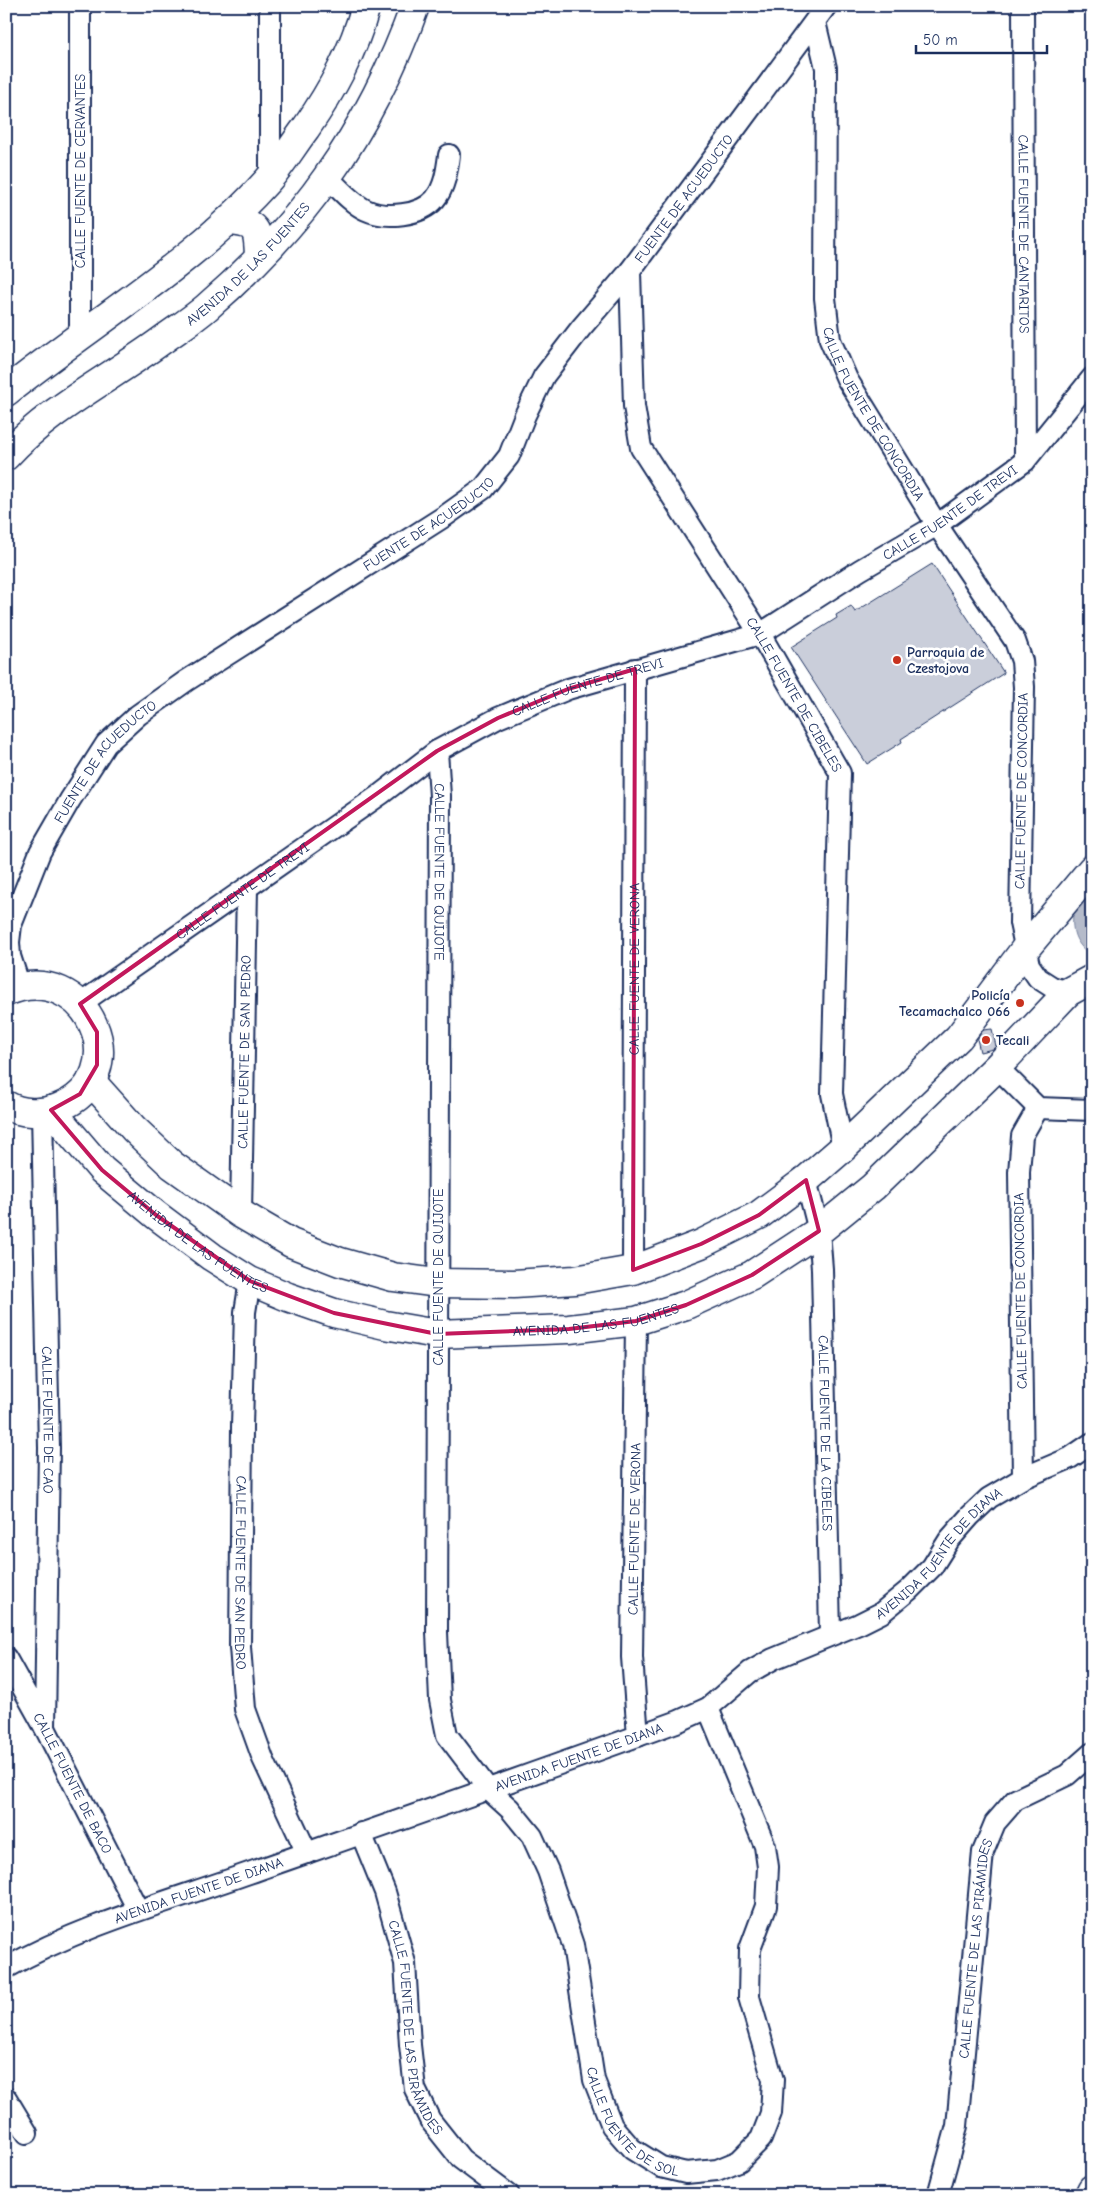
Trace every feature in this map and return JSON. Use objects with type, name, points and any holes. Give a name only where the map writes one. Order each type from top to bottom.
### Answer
[{"type":"main road","points":[[6,392],[186,256],[228,221],[270,179],[330,92],[357,36],[366,6]]},
{"type":"main road","name":"AVENIDA DE LAS FUENTES","points":[[6,456],[39,424],[76,397],[138,358],[206,308],[259,256],[319,187],[386,76],[407,30],[415,6]]},
{"type":"main road","points":[[270,179],[278,194],[284,198],[296,199],[319,187]]},
{"type":"main road","points":[[228,221],[251,224],[255,229],[259,256]]},
{"type":"main road","points":[[91,1081],[134,1130],[172,1165],[240,1214],[291,1243],[340,1262],[393,1277],[437,1283],[514,1284],[575,1280],[633,1270],[701,1244],[759,1215],[806,1180],[843,1148],[959,1037],[1025,949],[1089,874]]},
{"type":"main road","name":"AVENIDA DE LAS FUENTES","points":[[47,1111],[109,1175],[156,1215],[212,1257],[250,1280],[288,1297],[334,1313],[437,1334],[569,1329],[636,1321],[686,1305],[752,1275],[819,1231],[873,1187],[997,1067],[1068,992],[1092,979]]},
{"type":"main road","points":[[6,1105],[26,1112],[47,1111],[67,1104],[80,1094],[91,1081],[97,1065],[99,1049],[97,1032],[90,1017],[80,1004],[67,994],[52,988],[36,986],[13,990]]},
{"type":"main road","points":[[1089,2195],[1092,2189]]},
{"type":"street","name":"CALLE FUENTE DE CERVANTES","points":[[80,6],[80,335]]},
{"type":"street","points":[[270,6],[270,179]]},
{"type":"street","name":"CALLE FUENTE DE CANTARITOS","points":[[1023,6],[1025,461]]},
{"type":"street","name":"FUENTE DE ACUEDUCTO","points":[[13,990],[9,942],[11,925],[40,852],[70,800],[106,744],[138,715],[186,681],[445,516],[483,489],[509,456],[525,415],[544,376],[581,328],[630,271],[821,14]]},
{"type":"street","name":"CALLE FUENTE DE CONCORDIA","points":[[821,14],[826,68],[825,298],[830,340],[847,379],[937,524],[1016,641],[1022,661],[1024,687],[1018,906],[1029,965],[1038,978],[1052,988],[1068,992]]},
{"type":"street","points":[[319,187],[374,213],[400,214],[426,206],[436,199],[447,172],[449,155]]},
{"type":"street","name":"CALLE FUENTE DE CIBELES","points":[[630,271],[634,406],[641,448],[760,634],[840,773],[832,1094],[843,1148]]},
{"type":"street","name":"CALLE FUENTE DE TREVI","points":[[80,1004],[381,794],[437,751],[498,718],[568,689],[760,634],[860,570],[937,524],[1025,461],[1092,378]]},
{"type":"street","name":"CALLE FUENTE DE VERONA","points":[[633,1270],[635,669]]},
{"type":"street","name":"CALLE FUENTE DE QUIJOTE","points":[[437,751],[440,796],[437,1283],[437,1632],[440,1700],[447,1735],[488,1789]]},
{"type":"street","name":"CALLE FUENTE DE SAN PEDRO","points":[[240,1214],[247,888]]},
{"type":"street","points":[[997,1067],[1038,1108],[1092,1110]]},
{"type":"street","name":"CALLE FUENTE DE CONCORDIA","points":[[1024,1478],[1019,1172],[1022,1136],[1038,1108]]},
{"type":"street","name":"CALLE FUENTE DE CAO","points":[[45,1728],[49,1438],[47,1111]]},
{"type":"street","name":"CALLE FUENTE DE LA CIBELES","points":[[806,1180],[819,1231],[822,1269],[830,1634]]},
{"type":"street","name":"CALLE FUENTE DE SAN PEDRO","points":[[250,1280],[245,1312],[242,1427],[240,1647],[245,1709],[263,1759],[307,1853]]},
{"type":"street","name":"CALLE FUENTE DE VERONA","points":[[636,1321],[632,1657],[638,1736]]},
{"type":"street","name":"AVENIDA FUENTE DE DIANA","points":[[6,1968],[82,1932],[138,1910],[361,1833],[420,1815],[638,1736],[708,1708],[750,1672],[773,1659],[830,1634],[859,1624],[881,1612],[910,1590],[932,1566],[949,1540],[989,1498],[1024,1478],[1070,1458],[1092,1444]]},
{"type":"street","name":"CALLE FUENTE DE BACO","points":[[6,1658],[45,1728],[138,1910]]},
{"type":"street","name":"CALLE FUENTE DE SOL","points":[[488,1789],[510,1809],[532,1836],[548,1871],[574,1944],[594,2080],[612,2126],[632,2149],[661,2167],[686,2173],[717,2170],[739,2161],[762,2140],[771,2113],[773,2080],[749,1998],[750,1950],[766,1906],[768,1867],[765,1846],[708,1708]]},
{"type":"street","name":"CALLE FUENTE DE LAS PIRÁMIDES","points":[[938,2195],[957,2126],[983,1852],[995,1824],[1016,1800],[1067,1775],[1092,1753]]},
{"type":"street","name":"CALLE FUENTE DE LAS PIRÁMIDES","points":[[361,1833],[385,1892],[405,1963],[410,2045],[415,2089],[430,2120],[461,2159],[509,2195]]},
{"type":"street","points":[[6,2098],[26,2133]]},
{"type":"highlighted area","points":[[635,669],[633,1270],[701,1244],[759,1215],[806,1180],[819,1231],[752,1275],[686,1305],[636,1321],[569,1329],[437,1334],[334,1313],[250,1281],[156,1215],[102,1170],[51,1110],[80,1094],[97,1065],[97,1032],[80,1004],[437,751],[498,718],[568,689]]},
{"type":"water","points":[[1092,890],[1092,956],[1080,945],[1074,933],[1073,919],[1075,903]]},
{"type":"building","name":"Parroquia de Czestojova","points":[[932,564],[1004,673],[901,739],[902,742],[867,764],[791,647],[837,618],[836,615],[851,606],[855,612]]},
{"type":"building","name":"Tecali","points":[[992,1029],[996,1046],[993,1049],[980,1052],[977,1039],[983,1030]]},
{"type":"place","name":"Parroquia de Czestojova","points":[[897,660]]},
{"type":"place","name":"Policía Tecamachalco 066","points":[[1020,1003]]},
{"type":"place","name":"Tecali","points":[[986,1040]]}]
